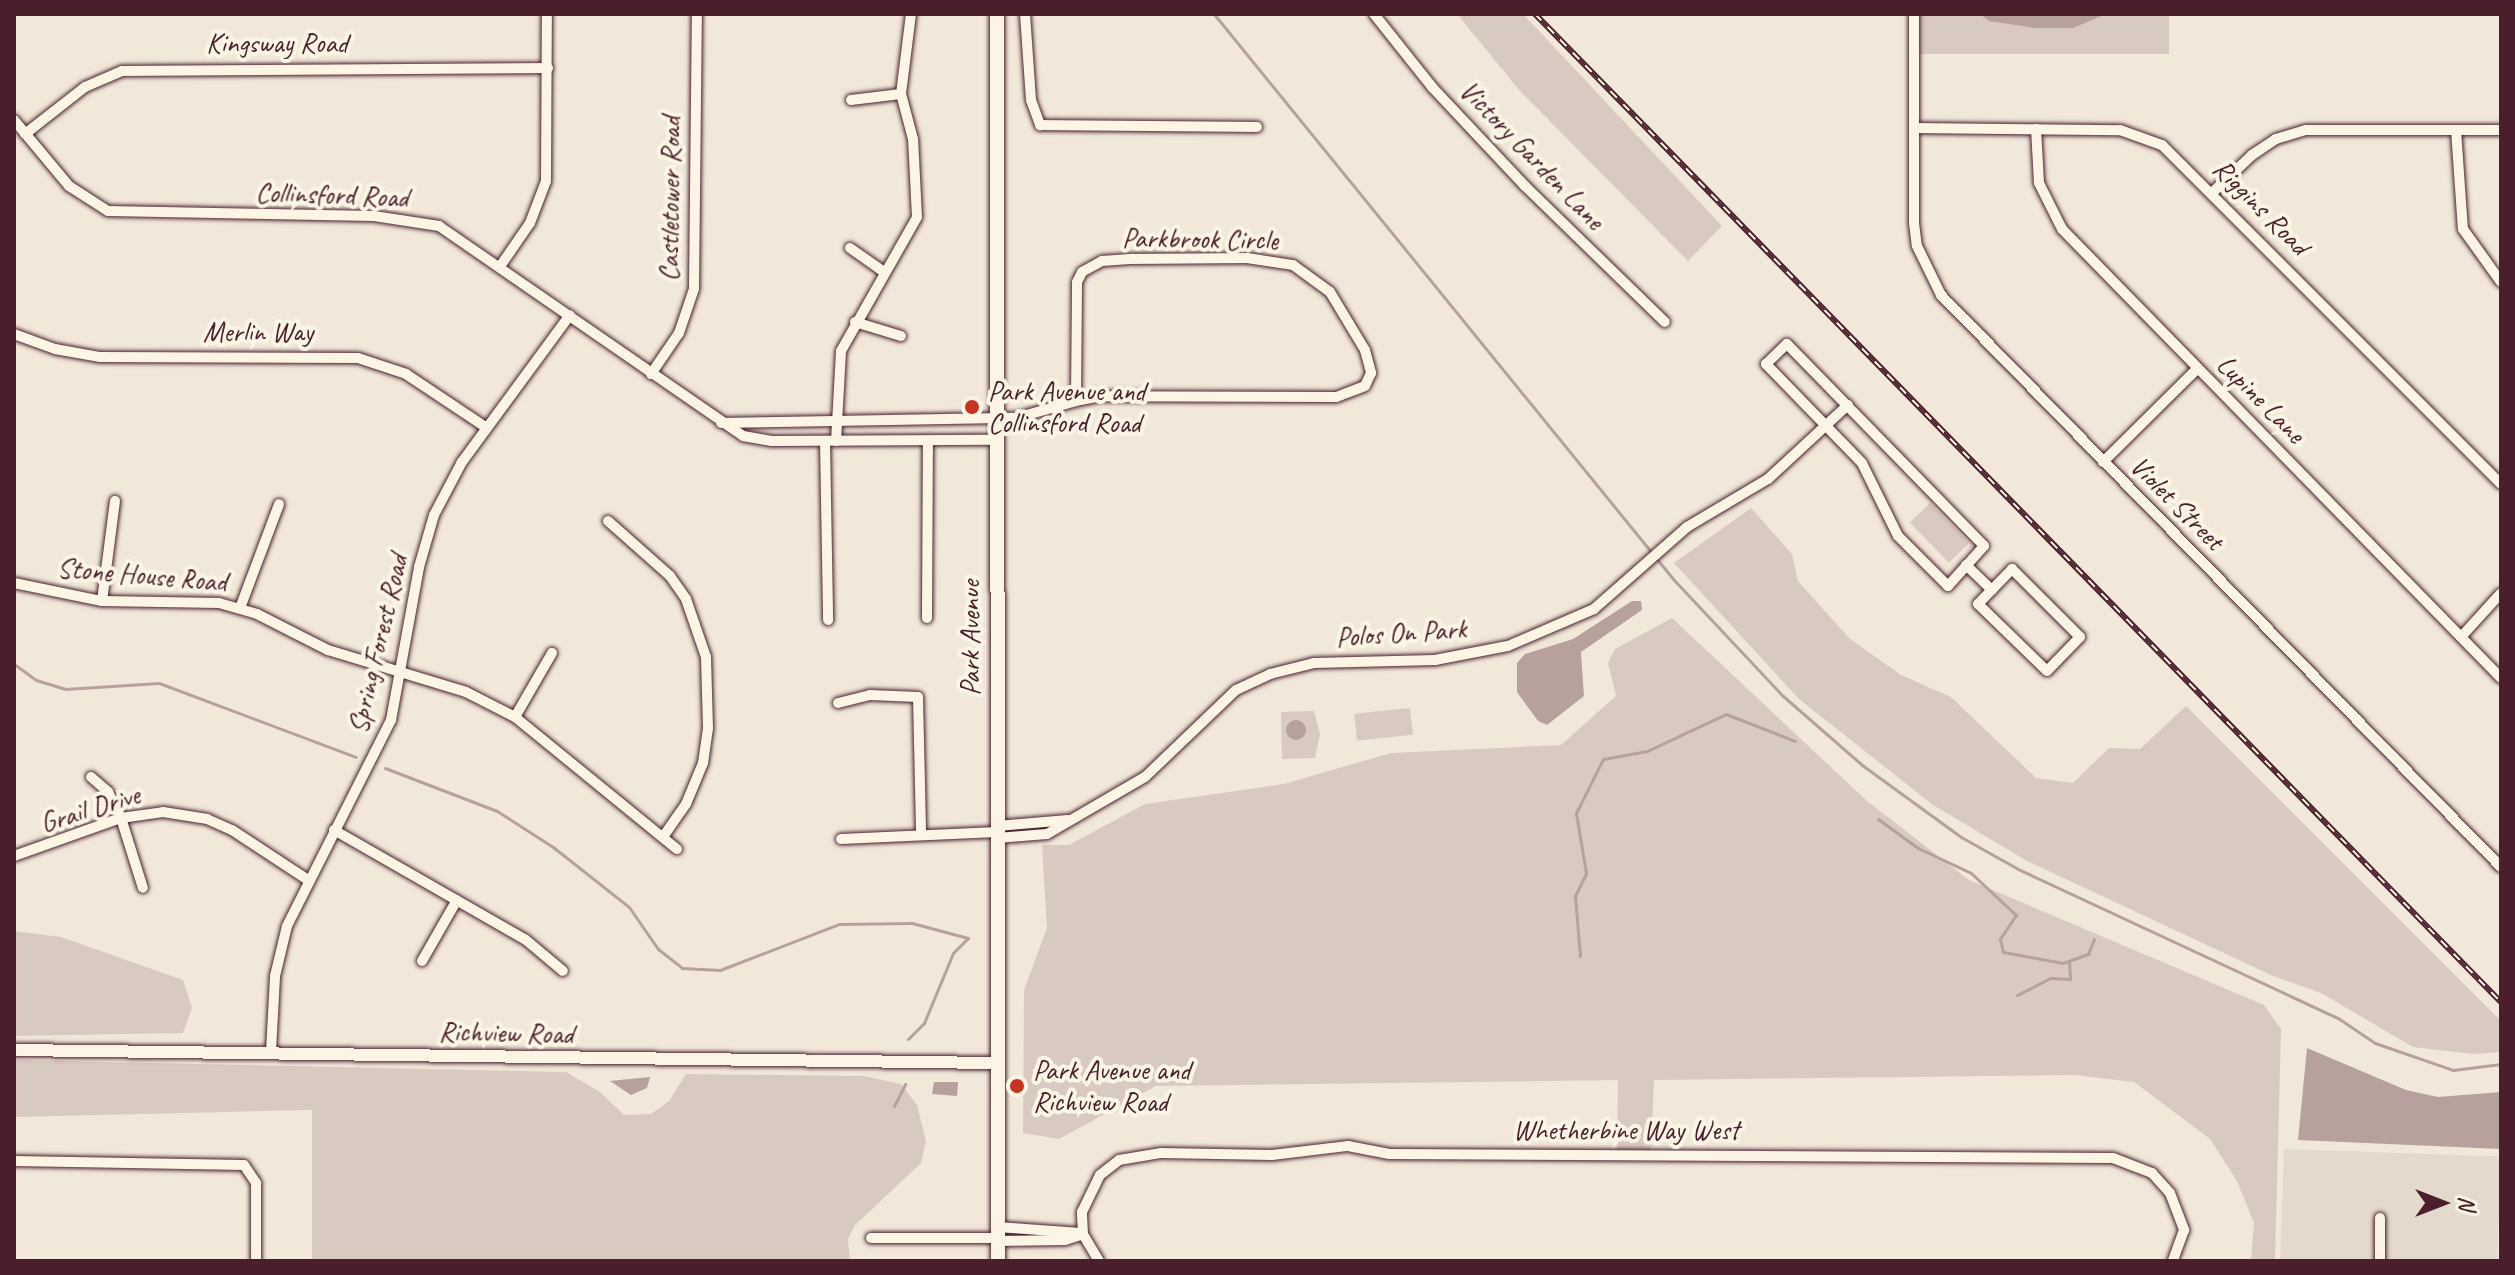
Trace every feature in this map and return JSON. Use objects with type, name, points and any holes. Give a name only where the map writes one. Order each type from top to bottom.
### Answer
[{"type":"main road","name":"Park Avenue","points":[[997,14],[994,440],[998,1261]]},
{"type":"street","points":[[501,265],[530,223],[546,181],[547,14]]},
{"type":"street","name":"Castletower Road","points":[[651,374],[679,333],[694,289],[697,14]]},
{"type":"street","points":[[828,620],[830,441],[836,421],[837,366],[855,322],[909,235],[919,198],[901,94],[911,14]]},
{"type":"street","points":[[1025,14],[1027,71],[1040,125],[1257,127]]},
{"type":"street","name":"Victory Garden Lane","points":[[1374,14],[1494,153],[1665,322]]},
{"type":"street","name":"Violet Street","points":[[1914,14],[1914,223],[1926,269],[1941,295],[2501,867]]},
{"type":"street","name":"Kingsway Road","points":[[25,134],[85,87],[122,71],[548,68]]},
{"type":"street","points":[[851,100],[901,94]]},
{"type":"street","name":"Collinsford Road","points":[[14,120],[69,186],[108,211],[410,218],[439,226],[501,265],[720,424],[743,436],[772,441],[994,440]]},
{"type":"street","name":"Riggins Road","points":[[1914,128],[2120,130],[2152,139],[2213,192],[2501,484]]},
{"type":"street","points":[[2213,192],[2252,155],[2285,135],[2321,128],[2501,130]]},
{"type":"street","name":"Lupine Lane","points":[[2036,129],[2039,183],[2056,221],[2501,678]]},
{"type":"street","points":[[2456,130],[2463,229],[2501,282]]},
{"type":"street","points":[[850,248],[884,272]]},
{"type":"street","name":"Parkbrook Circle","points":[[994,419],[1046,413],[1076,401],[1101,396],[1344,396],[1365,386],[1370,367],[1330,292],[1293,265],[1247,258],[1102,261],[1082,272],[1077,282],[1076,401]]},
{"type":"street","name":"Spring Forest Road","points":[[271,1051],[280,949],[308,880],[386,733],[401,674],[419,567],[434,515],[462,462],[570,315]]},
{"type":"street","points":[[855,322],[901,336]]},
{"type":"street","name":"Merlin Way","points":[[14,334],[55,349],[100,357],[358,358],[406,374],[487,428]]},
{"type":"street","points":[[1787,344],[1848,405],[1984,546],[1948,586],[1898,536],[1862,463],[1766,364],[1787,344]]},
{"type":"street","points":[[2103,462],[2197,369]]},
{"type":"street","name":"Polos On Park","points":[[841,839],[997,832],[1070,820],[1145,777],[1231,695],[1270,674],[1314,663],[1435,660],[1508,646],[1594,609],[1644,569],[1705,513],[1768,479],[1848,405]]},
{"type":"street","points":[[720,424],[994,419]]},
{"type":"street","points":[[869,421],[869,441]]},
{"type":"street","points":[[927,618],[928,441]]},
{"type":"street","points":[[102,601],[115,501]]},
{"type":"street","points":[[240,608],[279,504]]},
{"type":"street","points":[[608,521],[670,576],[686,599],[706,657],[708,728],[703,763],[686,804],[664,835]]},
{"type":"street","points":[[1966,565],[1992,590]]},
{"type":"street","points":[[2012,569],[2080,637],[2047,671],[1978,604],[1992,590],[2012,569]]},
{"type":"street","name":"Stone House Road","points":[[14,583],[102,601],[198,600],[240,608],[328,650],[466,692],[515,717],[664,835],[677,849]]},
{"type":"street","points":[[2461,637],[2501,593]]},
{"type":"street","points":[[515,717],[552,653]]},
{"type":"street","points":[[838,703],[870,695],[918,697],[921,834]]},
{"type":"street","points":[[91,777],[108,792],[121,818],[143,888]]},
{"type":"street","name":"Grail Drive","points":[[14,856],[121,818],[163,812],[207,819],[308,880]]},
{"type":"street","points":[[334,830],[526,940],[563,971]]},
{"type":"street","points":[[422,961],[457,900]]},
{"type":"street","name":"Richview Road","points":[[14,1050],[997,1063]]},
{"type":"street","name":"Whetherbine Way West","points":[[1083,1234],[1082,1212],[1091,1189],[1109,1166],[1124,1158],[1208,1151],[1297,1153],[1348,1146],[1389,1154],[2113,1158],[2141,1167],[2161,1182],[2180,1211],[2184,1230],[2173,1261]]},
{"type":"street","points":[[14,1161],[230,1163],[249,1169],[256,1183],[256,1261]]},
{"type":"street","points":[[2380,1218],[2380,1261]]},
{"type":"street","points":[[871,1238],[1083,1234],[1099,1261]]},
{"type":"shaded area","points":[[1457,14],[1523,14],[1722,226],[1688,261],[1520,91]]},
{"type":"shaded area","points":[[1917,14],[2169,14],[2169,54],[1917,54]]},
{"type":"shaded area","points":[[1980,14],[2106,14],[2073,28],[2036,28],[1989,21]]},
{"type":"shaded area","points":[[1930,503],[1969,543],[1949,563],[1910,522]]},
{"type":"shaded area","points":[[1751,508],[1792,554],[1798,581],[1849,638],[1901,675],[1951,697],[2036,778],[2073,783],[2109,748],[2140,749],[2186,706],[2501,1021],[2501,1052],[2473,1054],[2413,1047],[2321,993],[2273,976],[2027,861],[1933,805],[1799,699],[1674,563]]},
{"type":"shaded area","points":[[1632,601],[1641,601],[1642,610],[1581,652],[1584,696],[1547,725],[1538,721],[1517,692],[1517,663],[1525,654],[1573,639]]},
{"type":"shaded area","points":[[1672,618],[1867,801],[1969,880],[2264,1005],[2281,1029],[2275,1261],[2251,1261],[2254,1223],[2237,1181],[2210,1139],[2134,1082],[2074,1075],[1654,1080],[1651,1153],[1617,1153],[1618,1080],[1156,1086],[1059,1139],[1023,1133],[1024,990],[1047,928],[1042,845],[1069,845],[1145,804],[1284,784],[1391,753],[1561,745],[1616,696],[1608,663],[1615,649]]},
{"type":"shaded area","points":[[1410,708],[1413,735],[1357,741],[1354,714]]},
{"type":"shaded area","points":[[1314,711],[1320,734],[1315,758],[1282,759],[1281,712]]},
{"type":"shaded area","points":[[1296,720],[1303,723],[1306,730],[1303,737],[1296,740],[1289,737],[1286,730],[1289,723]]},
{"type":"shaded area","points":[[14,931],[61,937],[183,980],[192,1008],[183,1033],[14,1036]]},
{"type":"shaded area","points":[[2307,1048],[2406,1090],[2438,1097],[2501,1092],[2501,1149],[2298,1140]]},
{"type":"shaded area","points":[[14,1060],[566,1072],[600,1092],[624,1115],[651,1114],[669,1101],[686,1074],[864,1076],[901,1084],[917,1105],[926,1141],[921,1163],[855,1225],[848,1239],[850,1261],[312,1261],[312,1110],[14,1117]]},
{"type":"shaded area","points":[[650,1077],[647,1088],[631,1095],[610,1081]]},
{"type":"shaded area","points":[[934,1082],[958,1082],[957,1096],[932,1094]]},
{"type":"shaded area","points":[[2284,1149],[2501,1157],[2497,1261],[2280,1261]]},
{"type":"waterway","points":[[1214,14],[1674,580],[1783,696],[1862,765],[1961,837],[2018,869],[2338,1018],[2375,1043],[2453,1070],[2501,1064]]},
{"type":"waterway","points":[[14,664],[36,680],[65,689],[159,683],[356,757]]},
{"type":"waterway","points":[[1580,956],[1575,896],[1586,873],[1576,813],[1603,759],[1647,751],[1726,714],[1795,741]]},
{"type":"waterway","points":[[385,768],[497,811],[553,847],[629,907],[658,949],[682,968],[720,970],[839,924],[912,923],[968,938]]},
{"type":"waterway","points":[[1878,819],[1918,848],[1971,873],[2016,915],[2000,939],[2003,952],[2063,963],[2088,954],[2094,939]]},
{"type":"waterway","points":[[908,1039],[924,1023],[953,953],[968,938]]},
{"type":"waterway","points":[[2017,995],[2051,978],[2070,979],[2069,961]]},
{"type":"waterway","points":[[894,1106],[905,1084]]},
{"type":"railway","points":[[1535,14],[2501,1002]]},
{"type":"place","name":"Park Avenue and Collinsford Road","points":[[972,407]]},
{"type":"place","name":"Park Avenue and Richview Road","points":[[1017,1086]]}]
